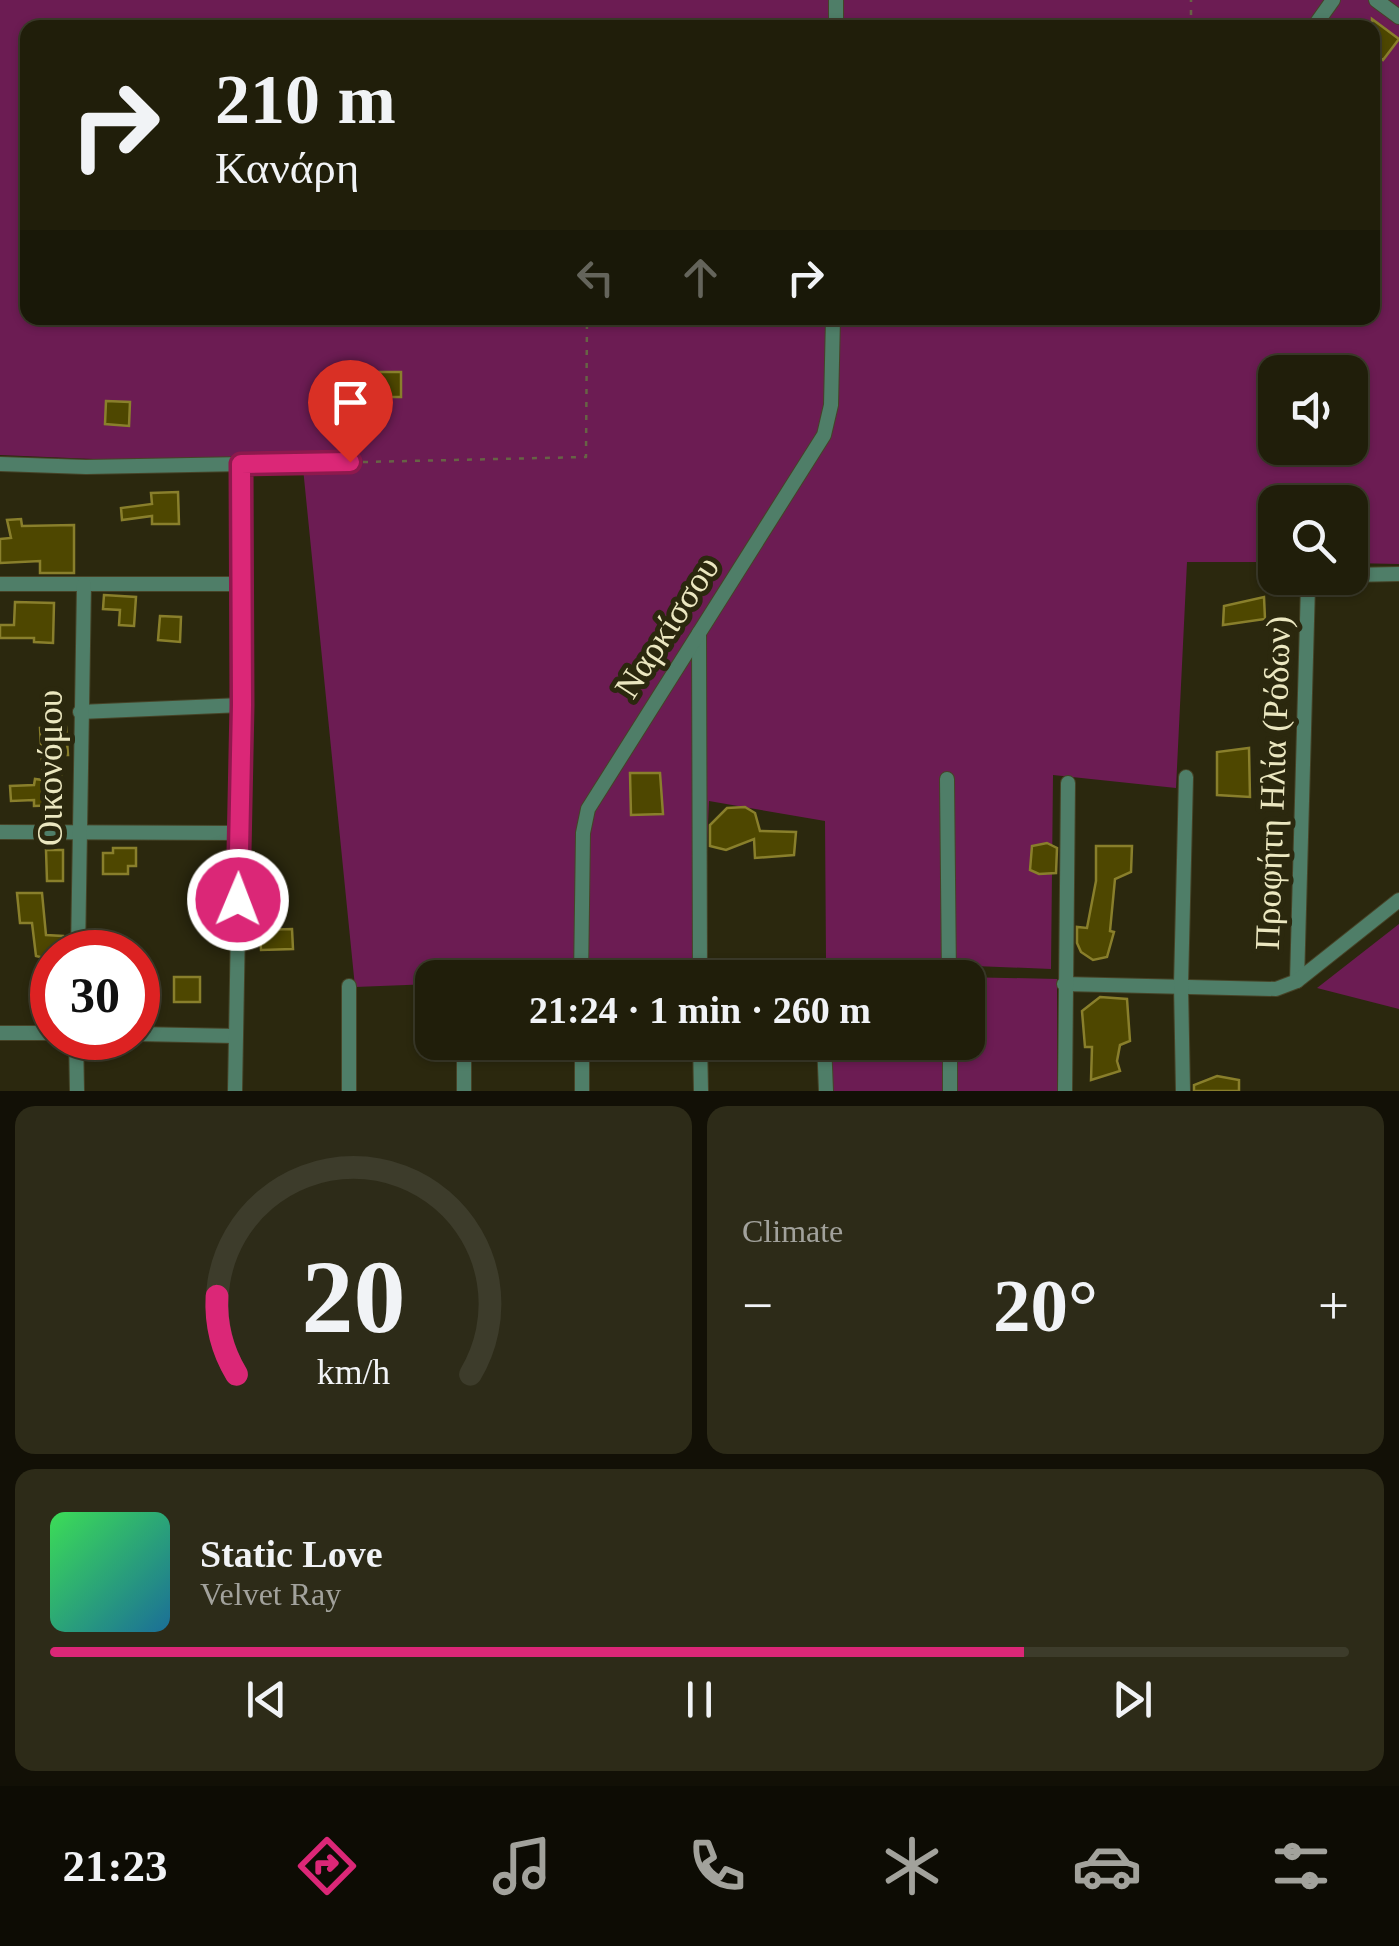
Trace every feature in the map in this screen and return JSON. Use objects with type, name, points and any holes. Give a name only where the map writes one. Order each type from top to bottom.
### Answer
[{"type":"street","points":[[1376,0],[1399,16]]},
{"type":"street","name":"Ναρκίσσου","points":[[581,960],[588,809],[824,435],[830,405],[832,325]]},
{"type":"street","points":[[0,464],[86,467],[350,462]]},
{"type":"street","points":[[235,1091],[242,705],[241,464]]},
{"type":"street","points":[[1368,575],[1399,574]]},
{"type":"street","points":[[0,584],[242,584]]},
{"type":"street","name":"Οικονόμου","points":[[78,930],[84,584]]},
{"type":"street","name":"Προφήτη Ηλία (Ρόδων)","points":[[1297,982],[1308,595]]},
{"type":"street","points":[[699,633],[700,960]]},
{"type":"street","points":[[80,712],[242,705]]},
{"type":"street","points":[[946,778],[949,960]]},
{"type":"street","points":[[1183,1091],[1181,985],[1186,778]]},
{"type":"street","points":[[1064,1091],[1068,783]]},
{"type":"street","points":[[0,832],[239,833]]},
{"type":"street","name":"Προφήτη Ηλία (Ρόδων)","points":[[1297,982],[1399,900]]},
{"type":"street","points":[[1064,984],[1276,990],[1297,982]]},
{"type":"street","points":[[350,986],[350,1091]]},
{"type":"street","points":[[0,1034],[30,1033]]},
{"type":"street","points":[[160,1034],[235,1036]]},
{"type":"street","points":[[76,1060],[77,1091]]},
{"type":"street","points":[[464,1060],[464,1091]]},
{"type":"street","points":[[582,1060],[582,1091]]},
{"type":"street","points":[[700,1060],[700,1091]]},
{"type":"street","points":[[825,1060],[826,1091]]},
{"type":"street","points":[[950,1060],[950,1091]]},
{"type":"path","points":[[350,462],[586,457],[587,325]]},
{"type":"shaded area","points":[[0,0],[1399,0],[1399,564],[1368,563],[1368,485],[1258,485],[1258,562],[1187,562],[1176,788],[1053,775],[1051,969],[985,966],[985,960],[826,960],[825,821],[709,801],[702,960],[415,960],[415,985],[355,987],[303,468],[0,455]]},
{"type":"shaded area","points":[[1399,924],[1399,1009],[1317,988]]},
{"type":"shaded area","points":[[985,977],[1057,979],[1057,1091],[830,1091],[829,1060],[985,1060]]},
{"type":"building","points":[[1380,25],[1399,39],[1383,60],[1380,58]]},
{"type":"building","points":[[374,372],[401,372],[401,397],[374,397]]},
{"type":"building","points":[[106,401],[130,402],[129,426],[105,424]]},
{"type":"building","points":[[178,492],[179,524],[152,524],[152,516],[122,520],[121,508],[152,504],[151,493]]},
{"type":"building","points":[[21,519],[22,526],[74,525],[74,573],[40,573],[40,561],[0,563],[0,539],[11,538],[7,520]]},
{"type":"building","points":[[104,595],[136,597],[134,626],[119,625],[120,610],[103,609]]},
{"type":"building","points":[[1264,597],[1265,619],[1223,625],[1224,606]]},
{"type":"building","points":[[15,602],[54,603],[53,643],[34,642],[34,638],[0,638],[0,625],[14,625]]},
{"type":"building","points":[[160,616],[181,617],[180,642],[158,640]]},
{"type":"building","points":[[66,727],[68,755],[56,755],[61,770],[61,805],[34,806],[34,800],[11,801],[10,786],[34,785],[35,779],[43,780],[40,728]]},
{"type":"building","points":[[1249,748],[1250,797],[1217,795],[1217,752]]},
{"type":"building","points":[[630,773],[660,773],[663,814],[631,815]]},
{"type":"building","points":[[745,807],[755,813],[760,831],[796,832],[794,855],[755,858],[754,839],[726,850],[710,846],[710,825],[727,808]]},
{"type":"building","points":[[1047,843],[1057,848],[1056,873],[1039,874],[1030,870],[1032,846]]},
{"type":"building","points":[[1096,846],[1132,846],[1131,872],[1115,879],[1110,931],[1114,932],[1107,957],[1093,960],[1081,952],[1077,927],[1087,928],[1096,881]]},
{"type":"building","points":[[113,848],[136,848],[136,866],[128,866],[128,874],[103,874],[103,853],[113,853]]},
{"type":"building","points":[[46,850],[63,850],[63,881],[47,881]]},
{"type":"building","points":[[17,893],[42,893],[46,930],[33,930],[32,923],[20,923]]},
{"type":"building","points":[[292,929],[293,949],[261,950],[260,930]]},
{"type":"building","points":[[174,977],[200,977],[200,1002],[174,1002]]},
{"type":"building","points":[[1100,997],[1127,999],[1130,1041],[1120,1045],[1120,1071],[1091,1080],[1092,1047],[1085,1047],[1082,1011]]},
{"type":"building","points":[[1217,1076],[1239,1080],[1239,1091],[1194,1091],[1194,1085]]},
{"type":"route","points":[[238,900],[241,464],[350,462]]}]
